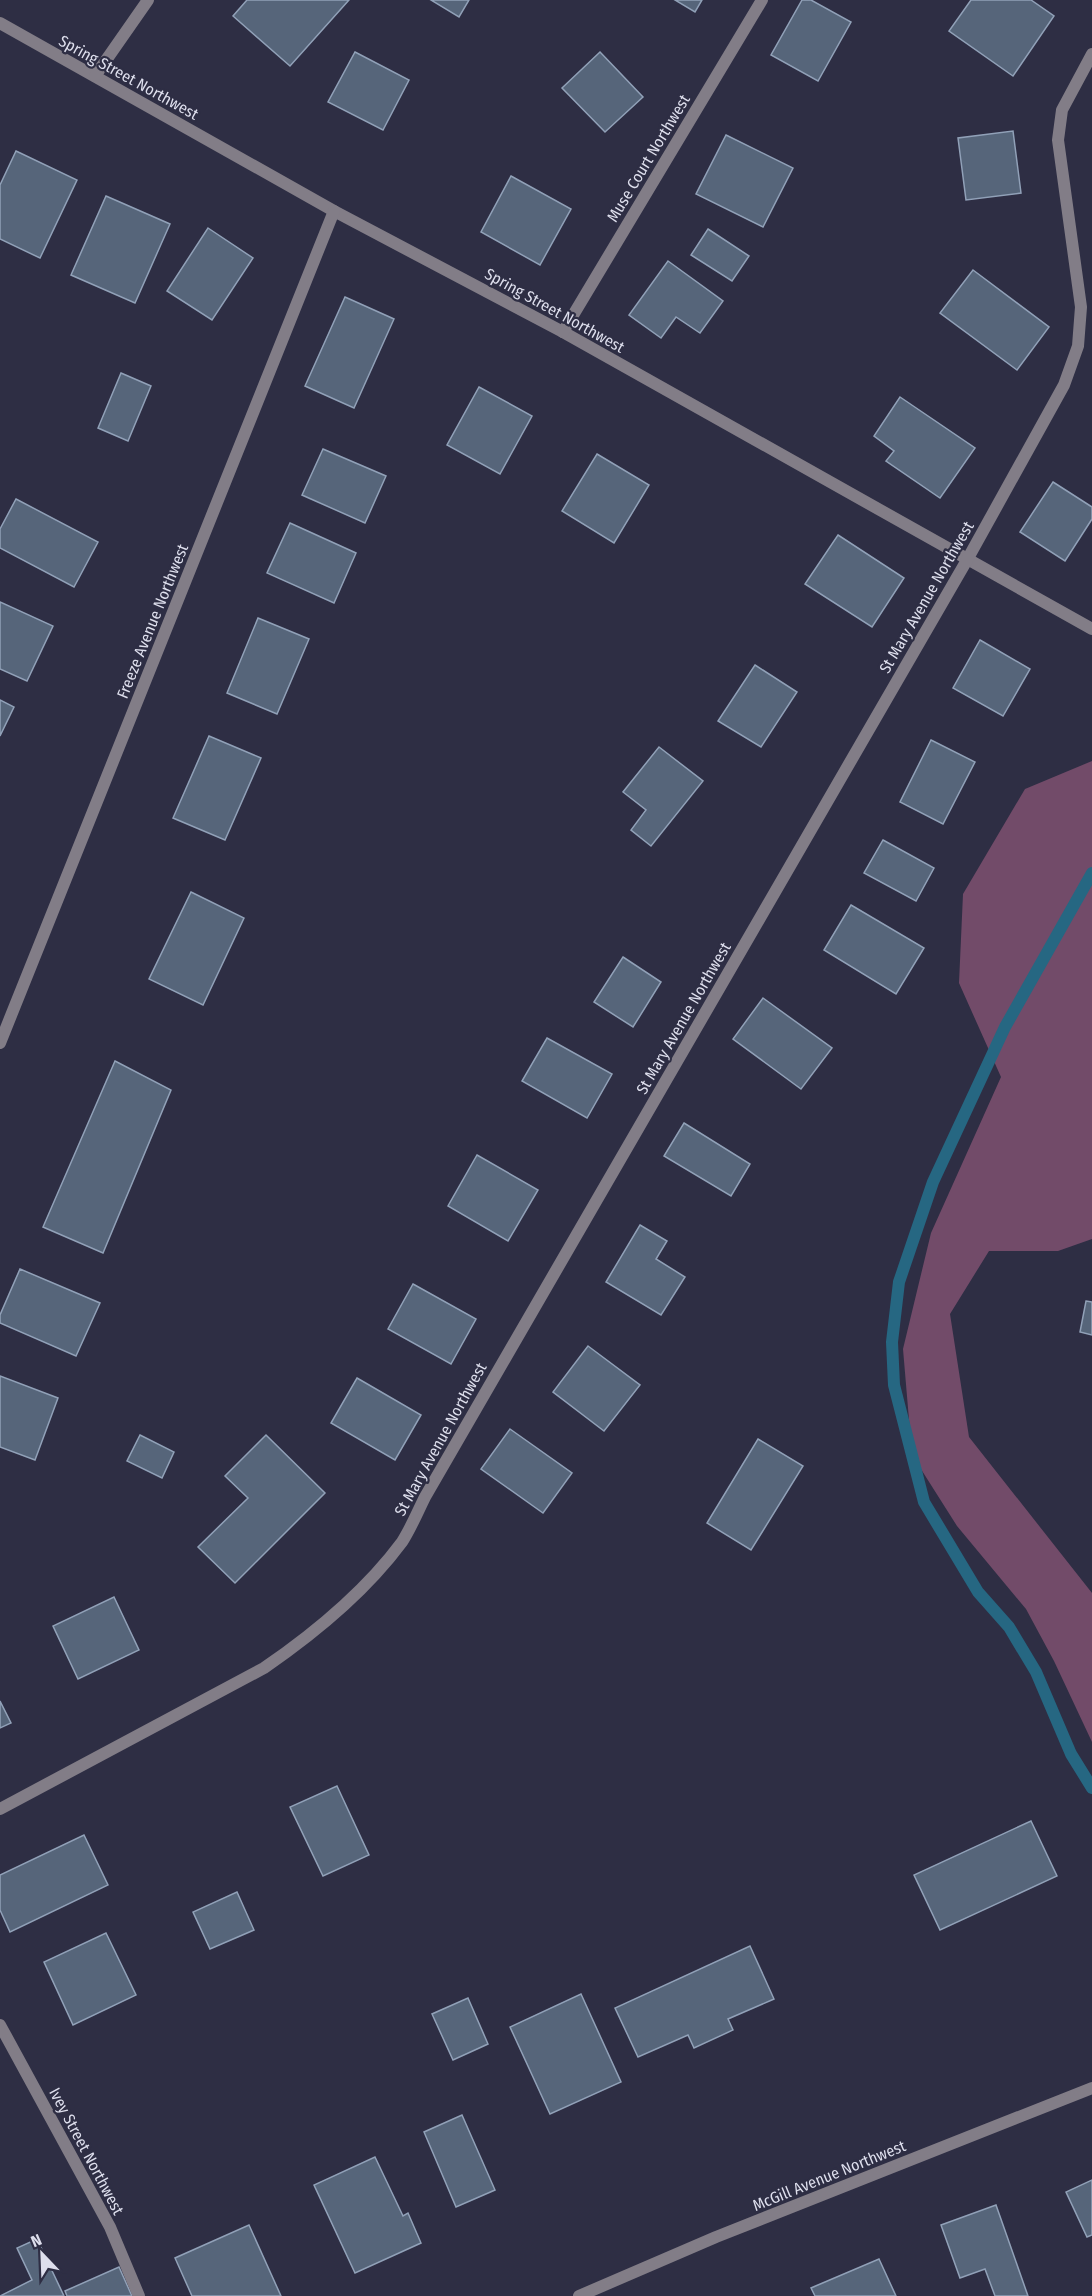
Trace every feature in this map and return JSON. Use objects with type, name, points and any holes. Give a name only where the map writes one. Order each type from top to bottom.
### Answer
[{"type":"street","points":[[95,76],[148,0]]},
{"type":"street","name":"Muse Court Northwest","points":[[563,332],[762,0]]},
{"type":"street","name":"Spring Street Northwest","points":[[0,23],[334,211],[563,332],[1092,629]]},
{"type":"street","name":"St Mary Avenue Northwest","points":[[0,1809],[264,1668],[302,1642],[366,1586],[403,1540],[425,1497],[967,560],[1064,385],[1078,346],[1081,308],[1058,140],[1062,111],[1092,54]]},
{"type":"street","name":"Freeze Avenue Northwest","points":[[0,1043],[334,211]]},
{"type":"street","name":"Ivey Street Northwest","points":[[0,2025],[110,2227],[139,2296]]},
{"type":"street","name":"McGill Avenue Northwest","points":[[579,2296],[716,2237],[1092,2088]]},
{"type":"shaded area","points":[[1092,761],[1092,1239],[1058,1251],[989,1251],[950,1314],[969,1437],[1092,1593],[1092,1742],[1054,1661],[1026,1609],[957,1526],[912,1455],[903,1349],[931,1233],[1001,1077],[959,983],[963,894],[1025,789]]},
{"type":"building","points":[[247,0],[349,0],[290,66],[233,16]]},
{"type":"building","points":[[431,0],[469,0],[459,17]]},
{"type":"building","points":[[675,0],[702,0],[695,12]]},
{"type":"building","points":[[802,0],[811,0],[851,22],[818,81],[771,55]]},
{"type":"building","points":[[971,0],[1031,0],[1054,16],[1013,76],[949,31]]},
{"type":"building","points":[[355,52],[409,80],[383,130],[328,102]]},
{"type":"building","points":[[600,52],[643,97],[605,132],[562,88]]},
{"type":"building","points":[[1013,131],[1021,193],[966,200],[958,138]]},
{"type":"building","points":[[726,135],[793,168],[763,227],[696,194]]},
{"type":"building","points":[[16,151],[77,180],[40,258],[0,239],[0,185]]},
{"type":"building","points":[[511,176],[571,209],[540,265],[481,232]]},
{"type":"building","points":[[106,196],[170,224],[135,303],[71,275]]},
{"type":"building","points":[[208,228],[253,258],[212,320],[167,291]]},
{"type":"building","points":[[708,229],[749,256],[732,281],[691,255]]},
{"type":"building","points":[[668,261],[723,301],[700,333],[676,317],[661,338],[629,315]]},
{"type":"building","points":[[973,270],[1049,327],[1017,370],[940,313]]},
{"type":"building","points":[[345,297],[394,319],[354,408],[305,386]]},
{"type":"building","points":[[121,373],[151,386],[128,441],[98,428]]},
{"type":"building","points":[[479,387],[532,416],[500,474],[447,445]]},
{"type":"building","points":[[900,397],[975,448],[940,498],[886,461],[894,451],[874,436]]},
{"type":"building","points":[[323,449],[386,476],[365,523],[302,495]]},
{"type":"building","points":[[597,454],[649,485],[614,543],[562,511]]},
{"type":"building","points":[[1053,482],[1092,507],[1092,519],[1065,561],[1020,532]]},
{"type":"building","points":[[16,499],[98,542],[74,587],[0,548],[0,529]]},
{"type":"building","points":[[290,523],[356,553],[334,603],[267,573]]},
{"type":"building","points":[[838,535],[904,578],[872,627],[805,584]]},
{"type":"building","points":[[0,602],[53,626],[27,681],[0,669]]},
{"type":"building","points":[[258,618],[309,639],[277,714],[227,693]]},
{"type":"building","points":[[980,640],[1030,669],[1003,716],[953,688]]},
{"type":"building","points":[[755,665],[797,692],[761,747],[718,721]]},
{"type":"building","points":[[0,700],[14,707],[0,736]]},
{"type":"building","points":[[209,736],[261,758],[225,840],[173,818]]},
{"type":"building","points":[[931,740],[975,762],[943,824],[900,802]]},
{"type":"building","points":[[659,747],[703,781],[651,846],[631,830],[646,810],[623,792]]},
{"type":"building","points":[[883,840],[934,868],[916,901],[864,873]]},
{"type":"building","points":[[191,892],[244,918],[203,1005],[149,979]]},
{"type":"building","points":[[851,905],[924,948],[896,994],[824,950]]},
{"type":"building","points":[[623,957],[661,982],[633,1027],[594,1002]]},
{"type":"building","points":[[763,998],[832,1048],[801,1089],[733,1039]]},
{"type":"building","points":[[547,1038],[612,1074],[587,1118],[522,1081]]},
{"type":"building","points":[[115,1061],[171,1090],[103,1253],[43,1227]]},
{"type":"building","points":[[684,1123],[750,1164],[731,1196],[664,1156]]},
{"type":"building","points":[[477,1155],[538,1190],[508,1241],[448,1206]]},
{"type":"building","points":[[640,1225],[667,1241],[656,1259],[685,1277],[661,1315],[606,1282]]},
{"type":"building","points":[[20,1269],[100,1303],[76,1356],[0,1323],[0,1315]]},
{"type":"building","points":[[413,1284],[476,1319],[451,1364],[388,1329]]},
{"type":"building","points":[[1086,1301],[1092,1302],[1092,1335],[1080,1332]]},
{"type":"building","points":[[588,1346],[640,1385],[604,1431],[553,1392]]},
{"type":"building","points":[[0,1376],[58,1398],[35,1460],[0,1447]]},
{"type":"building","points":[[357,1378],[421,1415],[395,1460],[331,1423]]},
{"type":"building","points":[[510,1429],[572,1473],[543,1513],[481,1469]]},
{"type":"building","points":[[140,1435],[174,1452],[162,1478],[127,1461]]},
{"type":"building","points":[[266,1435],[325,1493],[235,1583],[198,1547],[248,1498],[225,1476]]},
{"type":"building","points":[[758,1439],[803,1466],[751,1550],[707,1523]]},
{"type":"building","points":[[114,1597],[139,1650],[78,1679],[53,1626]]},
{"type":"building","points":[[0,1701],[11,1723],[0,1728]]},
{"type":"building","points":[[337,1786],[369,1855],[323,1876],[290,1807]]},
{"type":"building","points":[[1031,1821],[1057,1876],[940,1930],[914,1875]]},
{"type":"building","points":[[84,1835],[108,1885],[10,1932],[0,1910],[0,1875]]},
{"type":"building","points":[[237,1892],[254,1930],[210,1949],[193,1912]]},
{"type":"building","points":[[106,1933],[136,1995],[73,2025],[44,1962]]},
{"type":"building","points":[[750,1946],[774,1999],[728,2019],[733,2030],[694,2048],[688,2035],[638,2057],[615,2008]]},
{"type":"building","points":[[581,1994],[621,2082],[550,2114],[510,2027]]},
{"type":"building","points":[[468,1998],[488,2044],[453,2060],[432,2014]]},
{"type":"building","points":[[462,2115],[495,2190],[456,2207],[424,2132]]},
{"type":"building","points":[[375,2157],[403,2216],[408,2213],[421,2243],[355,2273],[314,2185]]},
{"type":"building","points":[[1092,2180],[1092,2235],[1087,2237],[1066,2192]]},
{"type":"building","points":[[996,2205],[1028,2296],[995,2296],[985,2269],[960,2278],[941,2225]]},
{"type":"building","points":[[249,2225],[281,2296],[192,2296],[175,2258]]},
{"type":"building","points":[[37,2239],[64,2296],[0,2296],[32,2280],[17,2248]]},
{"type":"building","points":[[879,2259],[896,2296],[815,2296],[811,2288]]},
{"type":"building","points":[[119,2267],[132,2296],[67,2296],[65,2291]]},
{"type":"waterway","points":[[1092,873],[1005,1027],[933,1182],[899,1282],[892,1342],[894,1385],[924,1502],[978,1592],[1009,1627],[1036,1672],[1071,1754],[1092,1788]]}]
